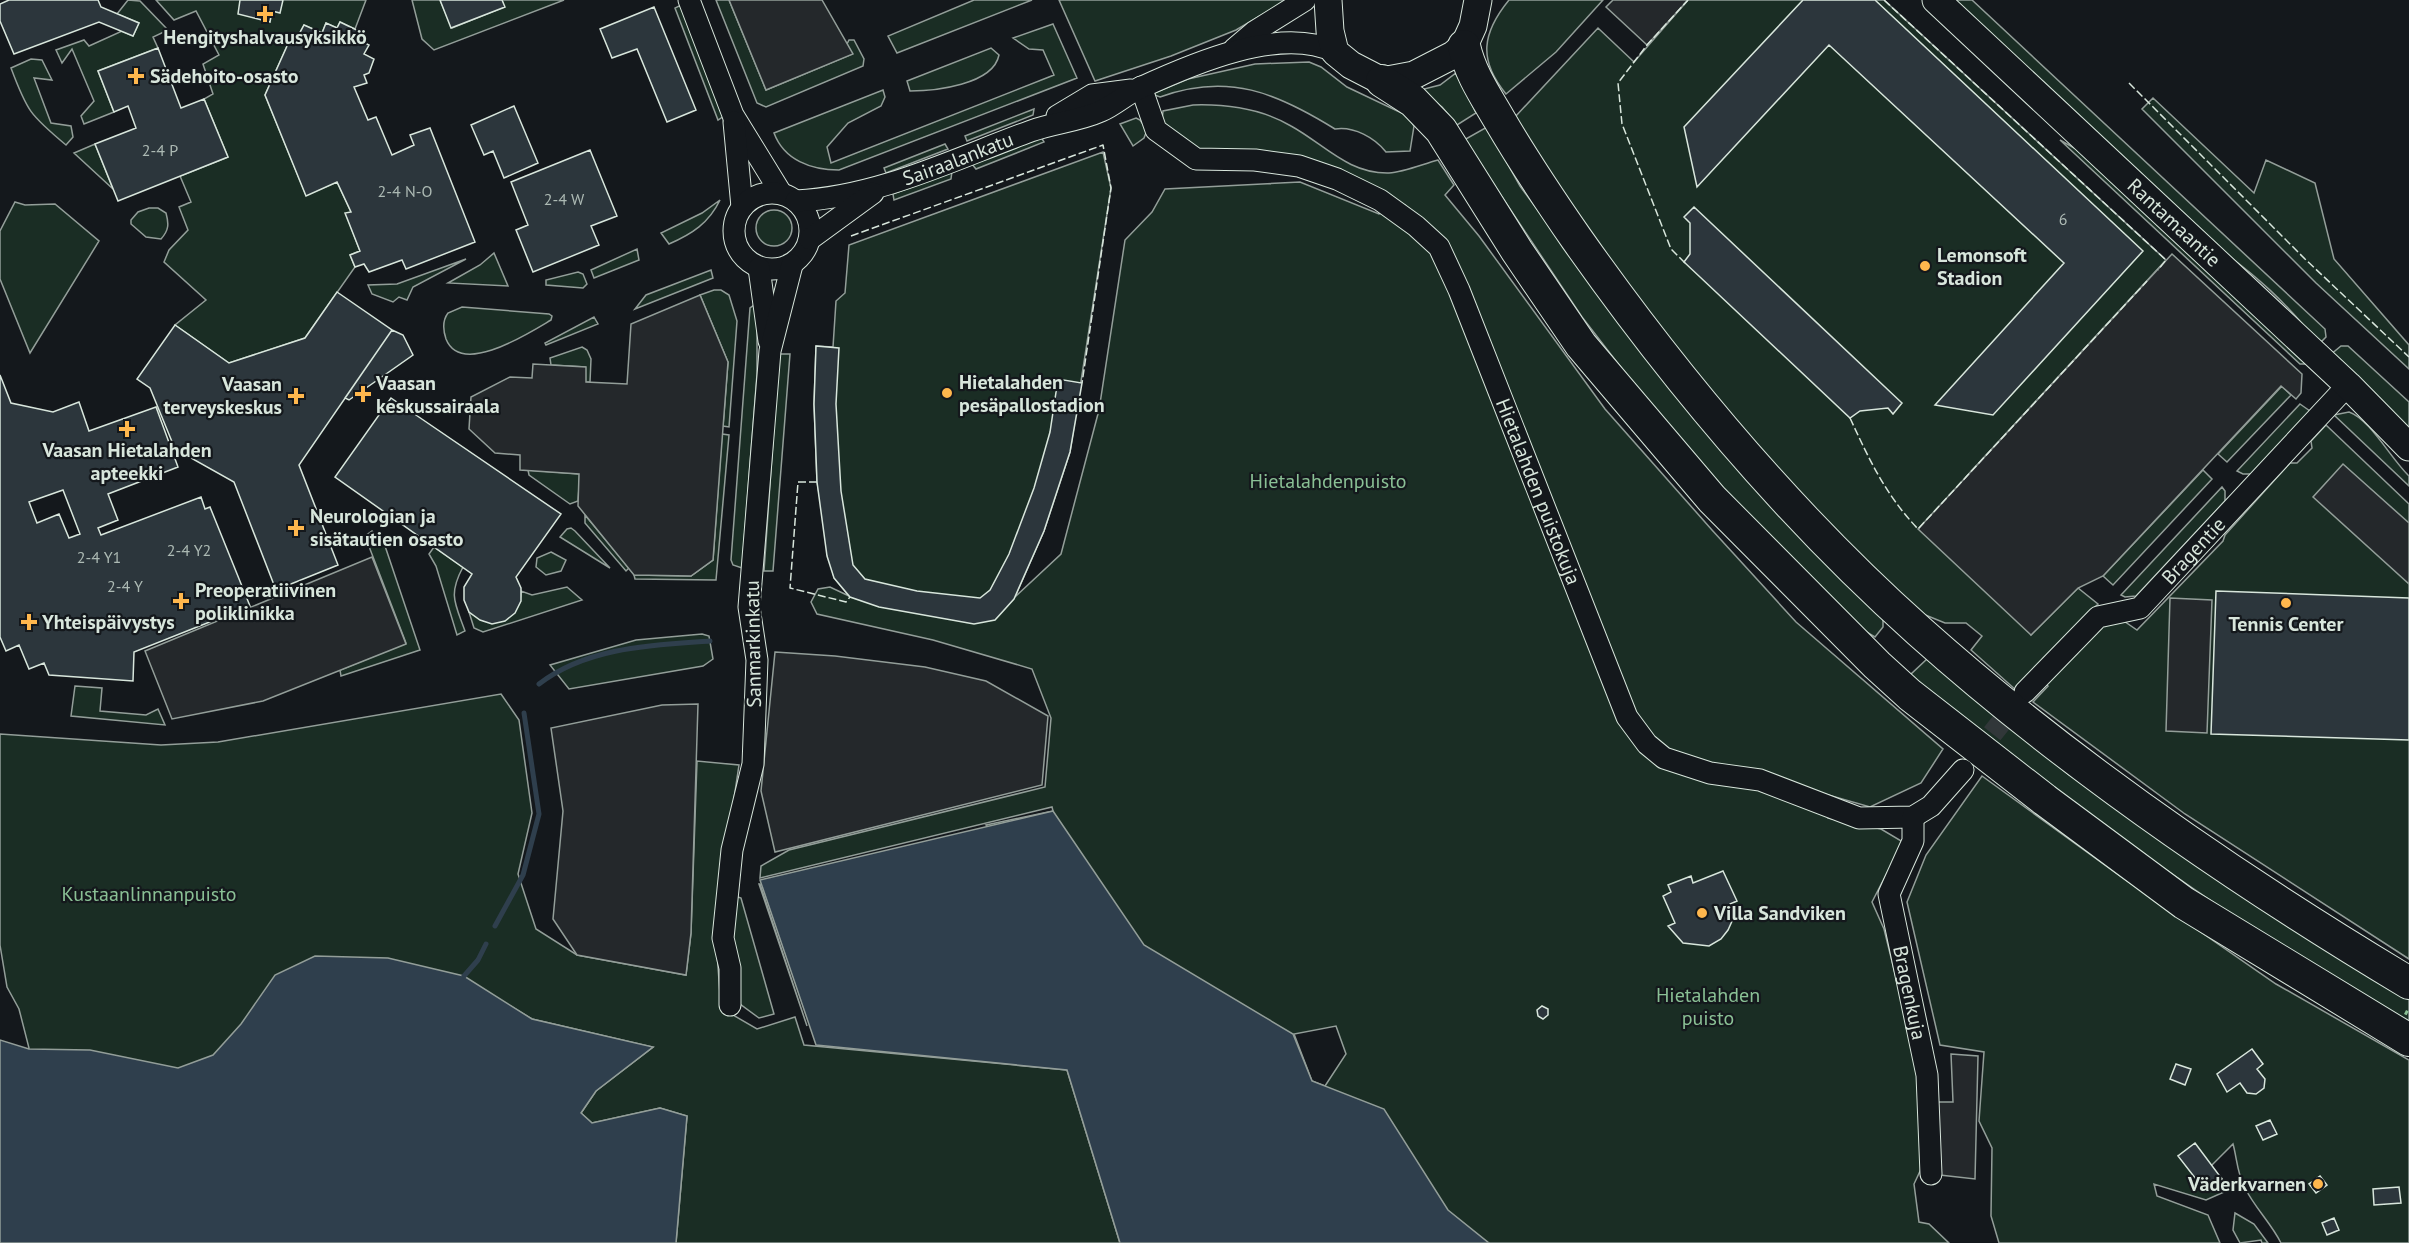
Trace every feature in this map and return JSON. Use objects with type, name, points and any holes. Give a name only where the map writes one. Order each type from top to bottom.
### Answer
[{"type":"highway","points":[[1476,28],[1508,135],[1546,195],[1615,293],[1730,438],[1829,543],[1919,631],[2024,719],[2144,810],[2252,884],[2409,982]]},
{"type":"highway","points":[[1382,81],[1428,115],[1457,154],[1517,251],[1581,345],[1712,499],[1877,665],[1910,695],[2045,801],[2184,903],[2409,1040]]},
{"type":"main road","points":[[1328,0],[1330,31],[1335,52],[1360,70],[1382,81],[1414,75],[1453,55],[1476,28]]},
{"type":"main road","name":"Rantamaantie","points":[[1936,0],[2348,385],[2409,447]]},
{"type":"street","points":[[689,0],[733,115],[789,197],[806,211],[810,225],[810,239],[800,258],[792,265],[781,269],[759,268],[744,258],[737,248],[734,223],[742,207],[753,198],[766,193],[789,197]]},
{"type":"street","name":"Sairaalankatu","points":[[1229,53],[1254,32],[1305,0]]},
{"type":"street","name":"Sairaalankatu","points":[[789,197],[821,200],[881,188],[1034,130],[1101,111],[1140,88],[1229,53],[1280,41],[1322,45],[1335,52]]},
{"type":"street","name":"Hietalahden puistokuja","points":[[1140,88],[1156,130],[1196,159],[1255,160],[1299,166],[1337,179],[1380,200],[1416,226],[1439,247],[1459,290],[1627,717],[1647,744],[1664,758],[1685,766],[1760,780],[1859,818],[1913,817]]},
{"type":"street","points":[[733,115],[742,207]]},
{"type":"street","name":"Sairaalankatu","points":[[810,239],[881,188]]},
{"type":"street","name":"Sanmarkinkatu","points":[[730,1005],[730,968],[723,938],[732,850],[753,764],[757,660],[749,607],[770,351],[792,265]]},
{"type":"street","name":"Sanmarkinkatu","points":[[759,268],[770,351]]},
{"type":"street","name":"Bragentie","points":[[2025,692],[2098,617],[2140,608],[2348,385]]},
{"type":"street","points":[[1913,817],[1931,806],[1963,770]]},
{"type":"street","name":"Bragenkuja","points":[[1913,817],[1913,841],[1889,894],[1927,1076],[1931,1174]]},
{"type":"green space","points":[[128,0],[140,1],[168,30],[153,37],[158,48],[98,71],[114,112],[84,124],[81,116],[94,101],[72,49],[62,63],[56,50],[84,40],[89,46],[122,31],[133,36],[139,23],[117,14]]},
{"type":"green space","points":[[156,0],[366,0],[355,29],[340,22],[337,28],[326,23],[322,33],[304,25],[297,38],[292,35],[265,95],[306,195],[337,182],[351,212],[346,214],[360,251],[350,255],[355,267],[305,338],[229,363],[175,325],[206,300],[164,262],[169,250],[188,230],[179,207],[191,202],[180,176],[228,157],[204,99],[213,94],[203,64],[219,55],[196,11],[174,20]]},
{"type":"green space","points":[[412,0],[440,0],[452,28],[504,7],[502,0],[564,0],[434,50],[422,39]]},
{"type":"green space","points":[[716,0],[729,0],[766,90],[852,54],[847,44],[849,40],[854,40],[864,59],[863,66],[766,107],[757,103]]},
{"type":"green space","points":[[974,0],[1032,0],[897,53],[888,36]]},
{"type":"green space","points":[[1059,0],[1287,0],[1236,30],[1171,56],[1095,81]]},
{"type":"green space","points":[[1509,0],[1603,0],[1556,52],[1506,94],[1491,70],[1487,47],[1493,24]]},
{"type":"green space","points":[[1688,0],[1884,0],[2166,260],[1966,477],[2031,635],[2078,588],[2098,604],[2049,655],[2108,619],[2118,617],[2137,630],[2223,541],[2225,535],[2290,463],[2297,463],[2312,448],[2311,441],[2326,425],[2409,504],[2409,959],[2185,814],[2033,702],[2048,686],[2031,673],[2017,691],[1971,650],[1982,636],[1966,623],[1945,623],[1918,612],[1849,548],[1752,444],[1607,261],[1514,118],[1598,28],[1634,62]]},
{"type":"green space","points":[[1951,0],[1972,0],[2325,329],[2326,337],[2319,344],[2270,290],[2214,245]]},
{"type":"green space","points":[[681,5],[724,116],[718,120],[675,8]]},
{"type":"green space","points":[[1053,24],[1077,78],[839,170],[818,168],[800,162],[784,150],[774,133],[883,90],[885,97],[881,106],[848,123],[827,147],[831,163],[1054,75],[1043,50],[1029,49],[1013,38]]},
{"type":"green space","points":[[991,48],[999,55],[994,65],[975,80],[947,88],[910,91],[907,81]]},
{"type":"green space","points":[[31,59],[42,60],[52,80],[34,78],[51,123],[71,126],[73,137],[66,145],[37,119],[16,82],[11,68]]},
{"type":"green space","points":[[1309,62],[1321,67],[1347,87],[1408,116],[1414,126],[1410,151],[1386,152],[1364,134],[1349,129],[1335,129],[1293,105],[1251,90],[1208,86],[1160,97],[1152,94],[1188,79],[1255,64]]},
{"type":"green space","points":[[1456,73],[1476,113],[1457,125],[1442,107],[1420,90],[1440,85]]},
{"type":"green space","points":[[2153,98],[2254,193],[2266,160],[2315,183],[2334,259],[2409,345],[2409,369],[2316,283],[2142,109]]},
{"type":"green space","points":[[1205,105],[1231,107],[1268,115],[1303,133],[1337,157],[1361,169],[1374,172],[1389,173],[1407,170],[1438,160],[1454,185],[1445,195],[1479,236],[1605,409],[1796,622],[1943,749],[1921,783],[1870,807],[1811,790],[1828,818],[1881,829],[1903,842],[1872,902],[1884,929],[1922,1083],[1921,1169],[1914,1184],[1919,1222],[1929,1224],[1949,1243],[1425,1243],[986,825],[1053,811],[1052,807],[760,878],[761,866],[789,850],[1045,787],[1051,718],[1032,669],[933,640],[817,614],[811,602],[818,589],[830,587],[849,596],[834,578],[817,482],[814,404],[816,346],[833,347],[836,301],[845,293],[849,245],[1103,152],[1111,188],[1070,452],[1044,531],[1015,597],[1061,554],[1099,410],[1125,240],[1152,212],[1165,189],[1300,182],[1379,214],[1405,205],[1387,196],[1190,148],[1162,122],[1163,111]],"holes":[[[1336,1026],[1346,1054],[1325,1086],[1312,1081],[1294,1034]]]},
{"type":"green space","points":[[1034,109],[1033,115],[967,141],[965,136]]},
{"type":"green space","points":[[1136,118],[1147,130],[1144,138],[1133,146],[1120,124]]},
{"type":"green space","points":[[1487,127],[1520,186],[1610,308],[1883,615],[1883,627],[1875,637],[1851,623],[1680,444],[1582,317],[1464,140]]},
{"type":"green space","points":[[1041,137],[1044,142],[976,169],[972,164]]},
{"type":"green space","points":[[2060,140],[2085,154],[2307,364],[2300,364]]},
{"type":"green space","points":[[95,144],[113,189],[74,153]]},
{"type":"green space","points":[[945,144],[948,149],[886,173],[884,168]]},
{"type":"green space","points":[[952,171],[951,179],[894,200],[893,194]]},
{"type":"green space","points":[[720,200],[711,215],[685,236],[669,244],[661,233],[702,213]]},
{"type":"green space","points":[[15,202],[25,205],[55,204],[99,241],[30,353],[0,279],[0,231]]},
{"type":"green space","points":[[158,208],[166,213],[168,227],[161,239],[146,237],[131,224],[131,220],[138,212]]},
{"type":"green space","points":[[774,210],[787,215],[792,228],[787,241],[774,246],[761,241],[756,228],[761,215]]},
{"type":"green space","points":[[637,249],[639,260],[594,278],[591,270]]},
{"type":"green space","points":[[494,253],[508,286],[448,283],[480,265]]},
{"type":"green space","points":[[466,259],[413,287],[407,300],[399,297],[393,302],[372,294],[368,285],[397,284]]},
{"type":"green space","points":[[711,270],[713,278],[635,309],[646,295]]},
{"type":"green space","points":[[578,272],[583,274],[587,284],[583,288],[546,285],[546,280]]},
{"type":"green space","points":[[721,290],[729,295],[737,321],[729,427],[723,426],[728,362],[700,295]]},
{"type":"green space","points":[[757,303],[757,374],[742,568],[733,565],[731,560],[750,308]]},
{"type":"green space","points":[[462,307],[552,316],[551,320],[512,342],[496,349],[466,354],[454,350],[446,339],[444,329],[448,313]]},
{"type":"green space","points":[[594,317],[598,324],[546,345],[545,343]]},
{"type":"green space","points":[[2341,346],[2348,346],[2409,402],[2409,428],[2330,355]]},
{"type":"green space","points":[[582,347],[587,350],[591,359],[590,382],[585,382],[585,367],[551,365],[550,358]]},
{"type":"green space","points":[[779,354],[790,354],[773,571],[764,571]]},
{"type":"green space","points":[[2282,386],[2291,395],[2227,462],[2218,454]]},
{"type":"green space","points":[[2300,404],[2310,411],[2251,474],[2237,471]]},
{"type":"green space","points":[[2349,412],[2365,423],[2380,440],[2409,476],[2409,486],[2334,415]]},
{"type":"green space","points":[[722,434],[729,435],[716,580],[635,579],[634,575],[691,576],[713,560]]},
{"type":"green space","points":[[528,470],[580,474],[578,501],[570,504],[529,475]]},
{"type":"green space","points":[[2203,470],[2212,479],[2113,585],[2103,576]]},
{"type":"green space","points":[[2222,487],[2225,491],[2225,501],[2136,596],[2121,595]]},
{"type":"green space","points":[[585,515],[629,568],[626,571],[585,523]]},
{"type":"green space","points":[[571,528],[575,531],[610,568],[560,537]]},
{"type":"green space","points":[[372,531],[385,546],[420,650],[341,676],[340,670],[406,643],[365,536]]},
{"type":"green space","points":[[434,547],[463,567],[454,592],[456,606],[465,631],[457,635],[436,566],[429,554]]},
{"type":"green space","points":[[551,552],[566,560],[561,571],[546,575],[536,567],[537,558]]},
{"type":"green space","points":[[567,587],[582,600],[483,632],[474,628],[469,612],[487,621],[504,620],[516,609],[521,591],[532,595]]},
{"type":"green space","points":[[702,634],[709,636],[713,659],[703,666],[569,689],[550,665],[636,640]]},
{"type":"green space","points":[[1927,659],[2069,775],[2224,881],[2409,998],[2409,1026],[2245,924],[2038,782],[1910,675]]},
{"type":"green space","points":[[75,686],[102,688],[100,711],[146,715],[158,709],[165,725],[71,716]]},
{"type":"green space","name":"Kustaanlinnanpuisto","points":[[501,694],[519,720],[532,813],[518,874],[536,929],[577,955],[686,975],[691,933],[697,761],[739,765],[715,925],[721,1008],[757,1029],[795,1017],[804,1045],[1067,1070],[1120,1243],[676,1243],[687,1116],[660,1108],[592,1123],[581,1113],[596,1091],[653,1047],[532,1019],[509,1005],[266,1100],[20,1062],[29,1048],[19,1009],[7,987],[0,945],[0,734],[161,745],[218,742]]},
{"type":"green space","points":[[1982,776],[2120,876],[2276,984],[2409,1060],[2409,1243],[2281,1243],[2242,1183],[2233,1144],[2212,1165],[2179,1156],[2206,1192],[2222,1179],[2224,1192],[2206,1200],[2154,1184],[2157,1196],[2208,1215],[2220,1243],[1999,1243],[1991,1216],[1992,1148],[1979,1121],[1984,1052],[1940,1045],[1907,902],[1926,855]]},
{"type":"green space","points":[[735,896],[741,898],[774,1014],[759,1018],[736,1001],[728,935]]},
{"type":"green space","points":[[2235,1213],[2254,1224],[2268,1243],[2262,1243],[2261,1240],[2240,1243],[2233,1230]]},
{"type":"shaded area","points":[[729,0],[822,0],[853,54],[766,90]]},
{"type":"shaded area","points":[[1613,0],[1688,0],[1647,45],[1606,7]]},
{"type":"shaded area","points":[[2172,254],[2302,374],[2301,393],[2296,399],[2281,386],[2103,576],[2078,588],[2031,635],[1918,529]]},
{"type":"shaded area","points":[[700,295],[728,362],[713,560],[691,576],[634,575],[578,506],[579,474],[520,470],[520,455],[495,453],[469,429],[471,397],[510,377],[532,378],[533,364],[586,367],[586,382],[627,384],[631,324]]},
{"type":"shaded area","points":[[2343,464],[2409,523],[2409,584],[2313,497]]},
{"type":"shaded area","points":[[372,557],[406,644],[263,701],[172,719],[145,651]]},
{"type":"shaded area","name":"Tennis Center","points":[[2170,598],[2212,600],[2207,733],[2166,731]]},
{"type":"shaded area","points":[[775,652],[835,656],[925,667],[986,681],[1048,716],[1042,785],[775,852],[761,791]]},
{"type":"shaded area","points":[[698,704],[691,933],[686,975],[577,955],[553,919],[563,811],[551,728],[662,705]]},
{"type":"shaded area","points":[[1951,1054],[1978,1056],[1975,1179],[1931,1174],[1928,1102],[1953,1102]]},
{"type":"water","points":[[1053,811],[1144,945],[1293,1034],[1312,1081],[1384,1109],[1448,1210],[1489,1243],[1120,1243],[1067,1070],[816,1045],[760,880]]},
{"type":"water","points":[[315,956],[388,958],[464,976],[532,1019],[653,1047],[596,1091],[581,1113],[592,1123],[660,1108],[687,1116],[676,1243],[0,1243],[0,1040],[29,1049],[90,1050],[178,1068],[213,1055],[241,1024],[275,975]]},
{"type":"pier","points":[[759,884],[760,884],[807,1026]]},
{"type":"building","points":[[9,0],[98,0],[101,7],[139,23],[133,36],[99,22],[14,54],[0,21],[0,4]]},
{"type":"building","points":[[240,0],[283,0],[280,13],[272,11],[270,22],[238,14]]},
{"type":"building","points":[[440,0],[502,0],[505,7],[451,28]]},
{"type":"building","points":[[1803,0],[1875,0],[2143,251],[1993,415],[1935,405],[2064,263],[1829,45],[1697,187],[1684,127]]},
{"type":"building","points":[[654,7],[696,110],[667,122],[637,49],[612,58],[600,29]]},
{"type":"building","points":[[340,22],[365,34],[361,41],[369,45],[364,54],[374,59],[369,73],[364,75],[367,83],[354,87],[368,120],[376,117],[392,155],[414,145],[410,135],[430,128],[475,242],[406,269],[402,260],[369,272],[364,264],[355,267],[350,255],[360,251],[345,213],[351,212],[337,182],[306,196],[265,95],[292,35],[297,38],[304,25],[322,33],[326,23],[337,28]]},
{"type":"building","points":[[158,48],[181,108],[204,99],[228,157],[118,201],[95,144],[136,128],[128,106],[114,112],[98,71]]},
{"type":"building","points":[[514,106],[538,163],[504,178],[493,151],[484,155],[471,125]]},
{"type":"building","points":[[590,150],[617,216],[591,226],[599,245],[533,272],[516,230],[528,225],[511,182]]},
{"type":"building","points":[[1694,207],[1902,403],[1893,414],[1888,408],[1860,411],[1850,418],[1684,262],[1690,254],[1690,223],[1684,217]]},
{"type":"building","points":[[337,292],[392,330],[299,465],[338,565],[276,590],[234,482],[175,449],[150,388],[137,379],[175,325],[229,363],[305,338]]},
{"type":"building","points":[[392,330],[403,335],[413,355],[349,400],[345,398]]},
{"type":"building","points":[[816,346],[839,348],[836,404],[841,491],[853,565],[865,579],[917,591],[980,598],[990,590],[1009,554],[1034,488],[1050,432],[1058,379],[1082,383],[1070,452],[1044,531],[1014,599],[995,620],[974,624],[879,607],[850,597],[834,578],[827,556],[817,482],[814,404]]},
{"type":"building","points":[[0,375],[11,403],[53,412],[79,402],[89,431],[156,407],[178,467],[108,494],[118,520],[98,528],[101,535],[201,497],[205,509],[210,507],[250,606],[134,652],[133,681],[49,675],[44,663],[29,669],[19,645],[6,651],[0,637]],"holes":[[[63,490],[80,534],[69,538],[59,514],[37,523],[29,502]]]},
{"type":"building","points":[[391,398],[561,514],[516,577],[521,588],[521,601],[515,613],[505,621],[492,624],[480,620],[469,612],[464,600],[464,587],[472,574],[335,477]]},
{"type":"building","name":"Tennis Center","points":[[2216,591],[2409,598],[2409,740],[2211,734]]},
{"type":"building","name":"Villa Sandviken","points":[[1723,871],[1737,901],[1730,904],[1733,919],[1728,930],[1721,939],[1709,946],[1683,943],[1668,926],[1675,923],[1663,896],[1671,892],[1668,885],[1691,876],[1693,883]]},
{"type":"building","points":[[1542,1006],[1548,1009],[1548,1015],[1543,1019],[1538,1016],[1537,1010]]},
{"type":"building","points":[[2252,1049],[2263,1064],[2257,1069],[2265,1079],[2264,1088],[2256,1094],[2247,1093],[2240,1083],[2227,1092],[2217,1074]]},
{"type":"building","points":[[2176,1064],[2191,1069],[2185,1085],[2170,1079]]},
{"type":"building","points":[[2270,1120],[2277,1134],[2263,1140],[2256,1126]]},
{"type":"building","points":[[2195,1143],[2222,1179],[2206,1192],[2178,1156]]},
{"type":"building","name":"Väderkvarnen","points":[[2320,1176],[2327,1185],[2316,1193],[2309,1184]]},
{"type":"building","points":[[2399,1187],[2401,1203],[2374,1205],[2373,1189]]},
{"type":"building","points":[[2334,1218],[2339,1230],[2327,1235],[2322,1223]]},
{"type":"waterway","points":[[539,684],[578,662],[599,655],[666,644],[710,641]]},
{"type":"waterway","points":[[495,926],[523,875],[539,814],[524,713]]},
{"type":"waterway","points":[[464,976],[478,960],[486,944]]},
{"type":"tunnel","points":[[1973,758],[2019,700]]},
{"type":"hedge","points":[[2405,1012],[2409,1014]]},
{"type":"fence","points":[[1685,263],[1671,249],[1622,124],[1618,83],[1647,45],[1688,0]]},
{"type":"fence","points":[[1884,0],[2166,260],[2158,270]]},
{"type":"fence","points":[[2129,83],[2305,259],[2409,357]]},
{"type":"fence","points":[[851,236],[1103,145],[1111,188],[1082,383]]},
{"type":"fence","points":[[1850,418],[1887,490],[1918,529],[2147,281]]},
{"type":"fence","points":[[817,482],[798,482],[790,588],[846,602],[850,597]]},
{"type":"place","name":"Hengityshalvausyksikkö","points":[[265,14]]},
{"type":"place","name":"Sädehoito-osasto","points":[[136,76]]},
{"type":"place","name":"Lemonsoft Stadion","points":[[1925,266]]},
{"type":"place","name":"Hietalahden pesäpallostadion","points":[[947,393]]},
{"type":"place","name":"Vaasan keskussairaala","points":[[363,394]]},
{"type":"place","name":"Vaasan terveyskeskus","points":[[296,396]]},
{"type":"place","name":"Vaasan Hietalahden apteekki","points":[[127,429]]},
{"type":"place","name":"Neurologian ja sisätautien osasto","points":[[296,528]]},
{"type":"place","name":"Preoperatiivinen poliklinikka","points":[[181,601]]},
{"type":"place","name":"Tennis Center","points":[[2286,603]]},
{"type":"place","name":"Yhteispäivystys","points":[[29,622]]},
{"type":"place","name":"Villa Sandviken","points":[[1702,913]]},
{"type":"place","name":"Väderkvarnen","points":[[2318,1184]]},
{"type":"park label","name":"Hietalahdenpuisto","points":[[1328,481]]},
{"type":"park label","name":"Hietalahden puisto","points":[[1708,1006]]}]
